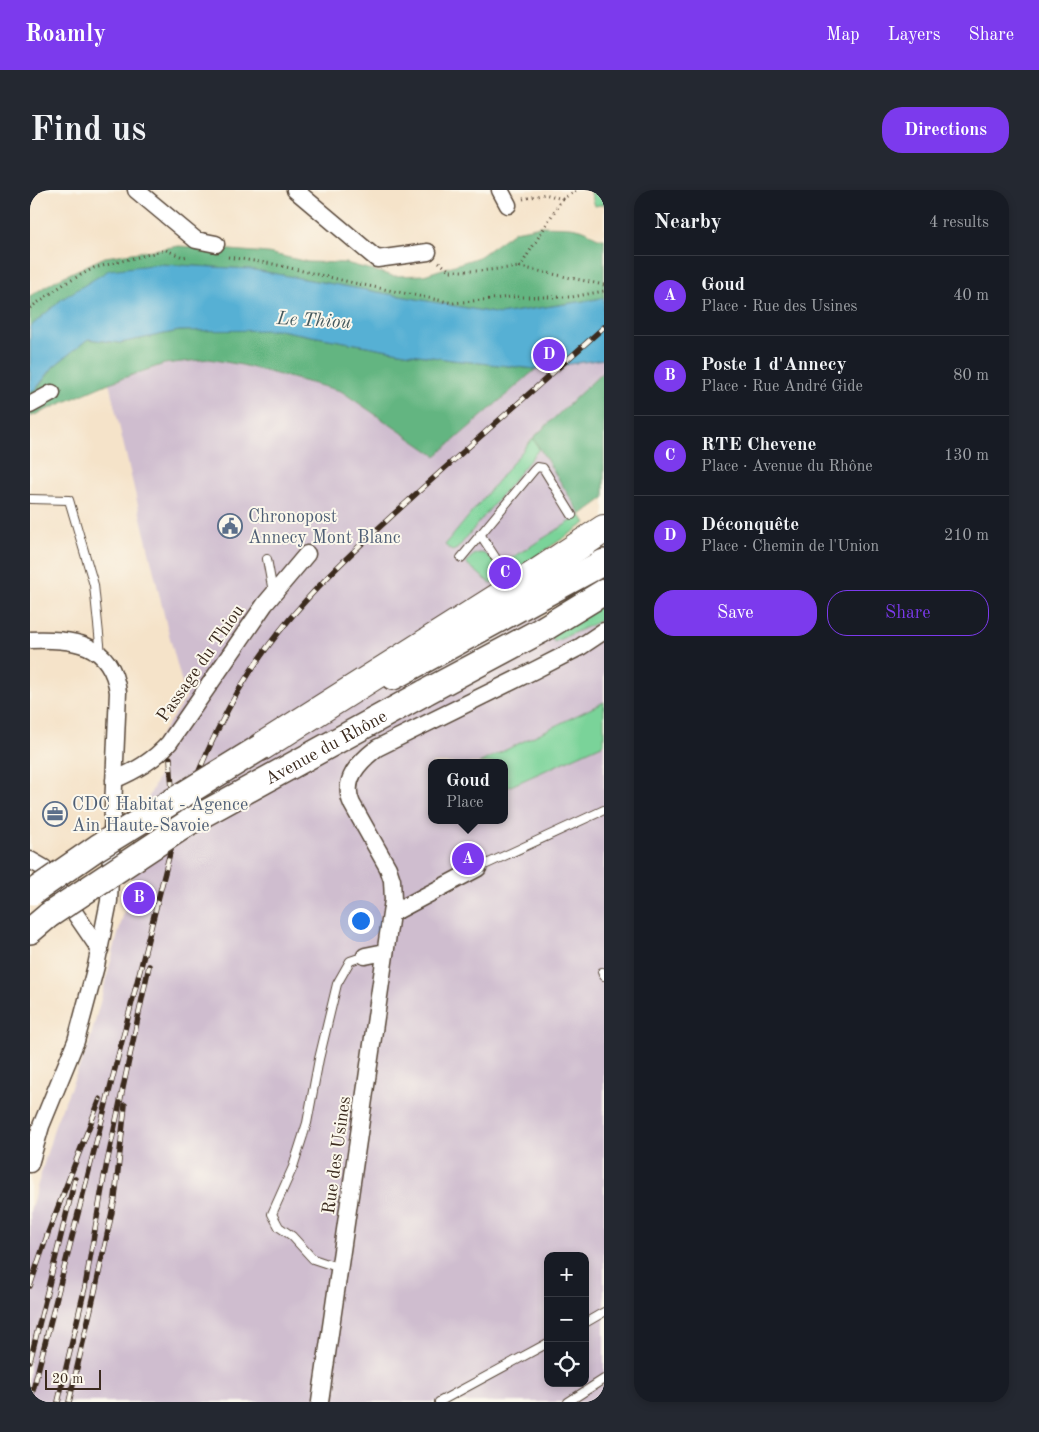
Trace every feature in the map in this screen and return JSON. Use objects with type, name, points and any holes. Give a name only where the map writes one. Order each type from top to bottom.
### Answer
[{"type":"highway","points":[[261,747],[604,529]]},
{"type":"main road","name":"Avenue du Rhône","points":[[32,893],[98,847],[261,747],[604,562]]},
{"type":"main road","name":"Avenue du Rhône","points":[[30,931],[49,915],[191,821],[540,630],[604,592]]},
{"type":"street","points":[[136,190],[196,240],[216,244]]},
{"type":"street","points":[[295,190],[377,259],[428,252]]},
{"type":"street","points":[[500,190],[508,205]]},
{"type":"street","points":[[30,406],[52,393]]},
{"type":"street","name":"Passage du Thiou","points":[[114,780],[138,769],[157,756],[169,743],[273,594],[306,554]]},
{"type":"street","name":"Rue des Usines","points":[[320,1402],[393,890],[388,868],[349,798],[349,780],[358,766],[377,748],[580,647],[604,631]]},
{"type":"street","points":[[30,640],[52,639],[77,642],[89,647],[101,656],[113,672],[118,692],[109,900],[100,950],[76,1042],[41,1126],[30,1164]]},
{"type":"street","points":[[30,860],[44,868],[100,950]]},
{"type":"street","points":[[391,914],[478,868]]},
{"type":"street","points":[[365,956],[385,952]]},
{"type":"lane","points":[[461,558],[537,467],[542,468],[572,515]]},
{"type":"lane","points":[[30,499],[69,500],[94,585],[101,656]]},
{"type":"lane","points":[[480,534],[496,560]]},
{"type":"lane","points":[[267,559],[273,594]]},
{"type":"lane","points":[[478,868],[604,810]]},
{"type":"lane","points":[[340,1268],[314,1259],[292,1236],[279,1227],[272,1214],[293,1167],[307,1123],[336,984],[350,961],[365,956]]},
{"type":"lane","points":[[589,1321],[604,1312]]},
{"type":"lane","points":[[439,1402],[544,1345]]},
{"type":"lane","points":[[568,1402],[604,1379]]},
{"type":"path","points":[[520,267],[562,199],[577,190]]},
{"type":"path","points":[[508,205],[545,194],[562,199]]},
{"type":"path","points":[[30,308],[64,284],[94,268],[166,250],[173,253]]},
{"type":"path","points":[[428,252],[450,271],[478,271],[520,267],[604,285]]},
{"type":"path","points":[[230,258],[273,264],[452,303],[511,296],[572,297],[604,292]]},
{"type":"shaded area","points":[[209,359],[242,365],[341,391],[436,456],[536,369],[604,359],[604,371],[534,438],[586,523],[514,571],[554,641],[604,619],[604,1402],[30,1402],[30,1211],[56,1122],[89,1044],[131,885],[147,801],[162,769],[157,740],[186,698],[167,627],[109,383],[164,364]]},
{"type":"green space","points":[[590,190],[604,190],[604,204],[595,206]]},
{"type":"green space","points":[[541,226],[581,229],[604,239],[604,298],[500,314],[249,269],[159,264],[62,299],[30,327],[30,296],[56,280],[105,257],[179,246],[268,253],[308,262],[346,263],[393,276],[424,275],[479,257],[515,231]]},
{"type":"green space","points":[[224,329],[279,330],[405,353],[536,369],[436,456],[341,391],[242,365],[209,359],[164,364],[109,383],[30,417],[30,392],[37,389],[54,366],[88,339],[120,343],[179,331]]},
{"type":"green space","points":[[604,371],[604,498],[581,515],[533,438]]},
{"type":"green space","points":[[533,438],[539,449],[457,549],[452,551],[445,545]]},
{"type":"green space","points":[[581,515],[586,523],[511,573],[507,567],[499,573],[502,578],[491,584],[466,563],[474,555],[481,553],[489,557],[496,565],[508,557],[510,559]]},
{"type":"green space","points":[[604,601],[604,619],[554,642],[550,634]]},
{"type":"green space","points":[[604,702],[604,744],[508,787],[508,759],[487,759]]},
{"type":"water","name":"Le Thiou","points":[[159,264],[249,269],[500,314],[604,298],[604,359],[536,369],[405,353],[279,330],[179,331],[120,343],[88,339],[54,366],[36,389],[30,392],[30,327],[62,299],[109,270]]},
{"type":"railway","points":[[30,1402],[174,837],[198,773],[227,711],[250,672],[286,623],[328,577],[440,472],[604,327]]},
{"type":"railway","points":[[170,758],[173,805],[170,836]]},
{"type":"railway","points":[[58,1402],[85,1287],[104,1177],[149,966]]},
{"type":"railway","points":[[30,1286],[48,1233],[100,1099]]},
{"type":"railway","points":[[69,1402],[115,1198],[125,1105]]},
{"type":"railway","points":[[30,1361],[75,1179]]},
{"type":"place","name":"Déconquête","points":[[549,355]]},
{"type":"place","name":"Chronopost Annecy Mont Blanc","points":[[230,526]]},
{"type":"place","name":"RTE Chevene","points":[[505,573]]},
{"type":"place","name":"CDC Habitat - Agence Ain Haute-Savoie","points":[[55,814]]},
{"type":"place","name":"Goud","points":[[468,859]]},
{"type":"place","name":"Poste 1 d'Annecy","points":[[139,898]]}]
